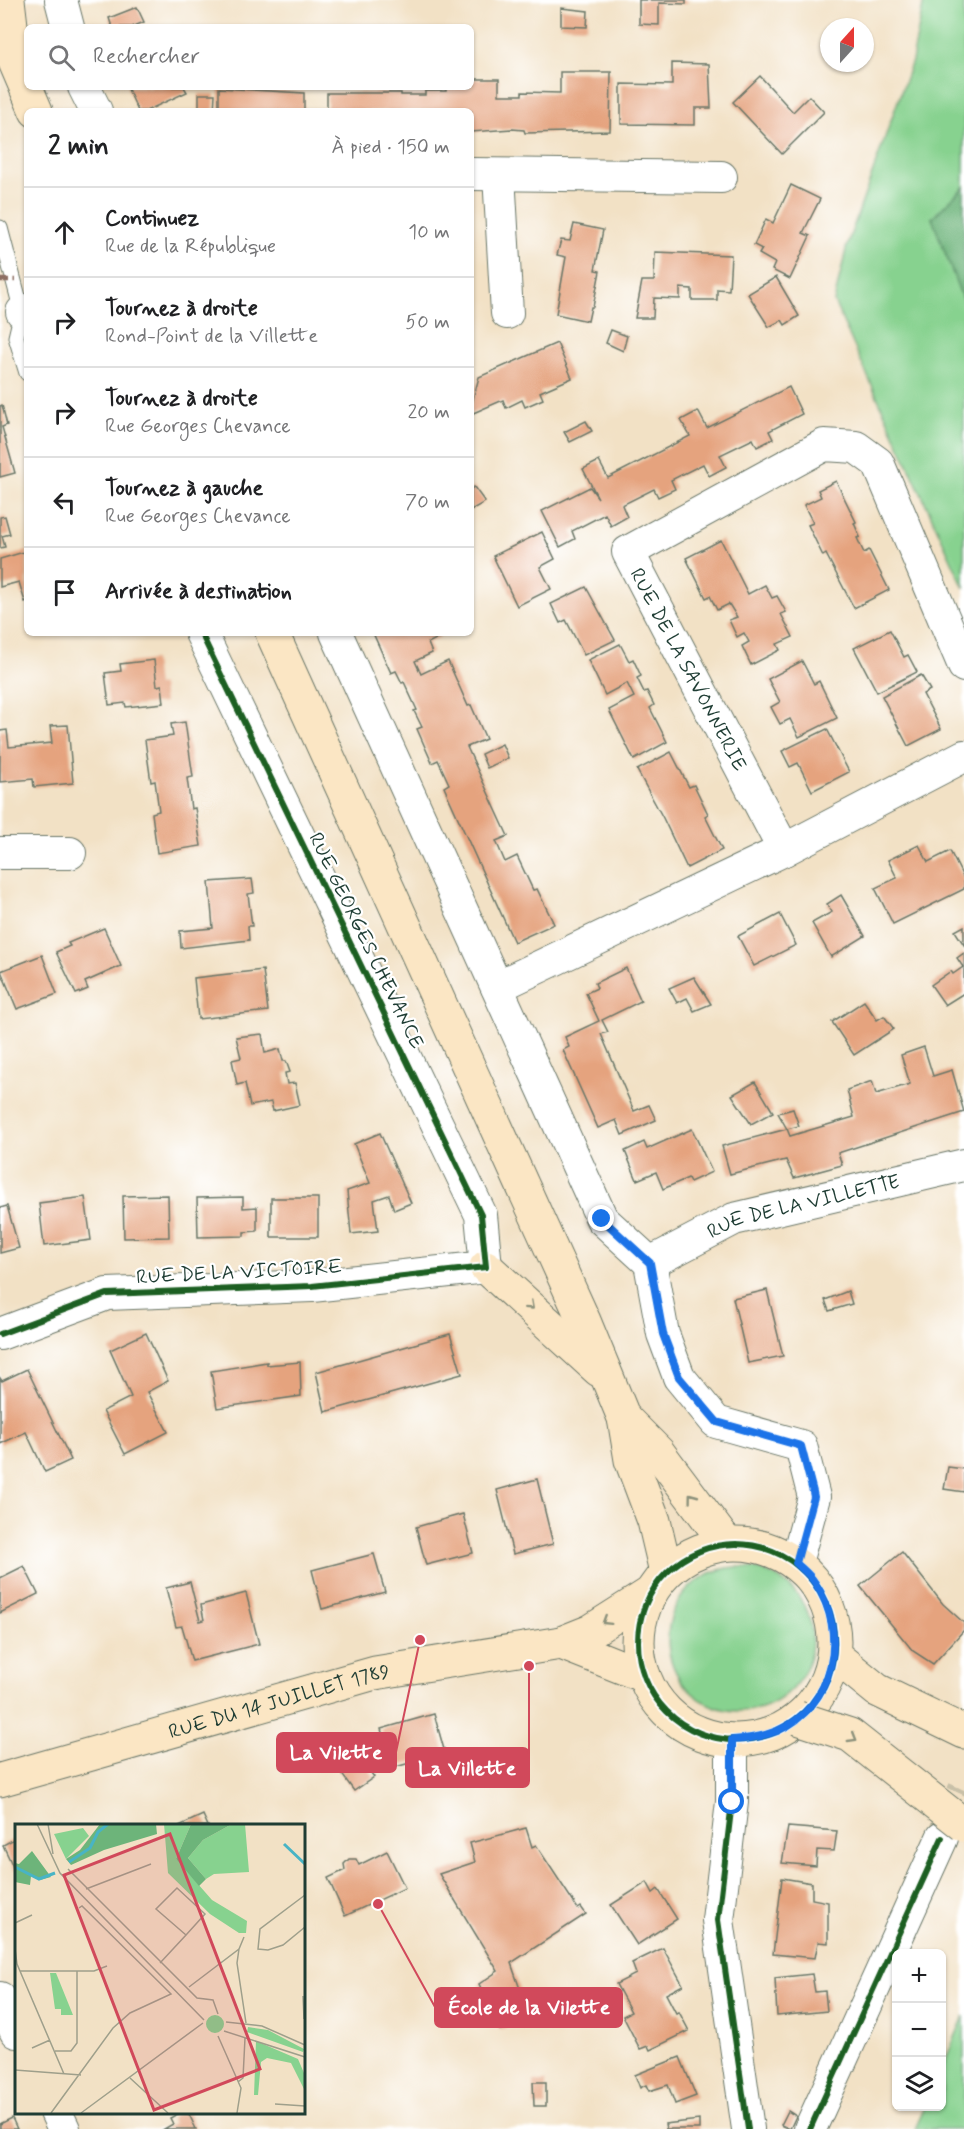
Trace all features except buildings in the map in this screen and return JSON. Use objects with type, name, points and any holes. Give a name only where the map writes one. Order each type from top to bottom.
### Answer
[{"type":"main road","points":[[8,0],[16,64]]},
{"type":"main road","points":[[0,27],[24,83]]},
{"type":"main road","points":[[27,90],[35,108]]},
{"type":"main road","points":[[273,636],[608,1378],[624,1418],[631,1460],[654,1521],[658,1583]]},
{"type":"main road","points":[[486,1267],[608,1378]]},
{"type":"main road","points":[[624,1418],[658,1452],[727,1544]]},
{"type":"main road","points":[[727,1544],[751,1544],[775,1551],[796,1563],[814,1581],[827,1604],[834,1629],[834,1655],[828,1678],[815,1701],[798,1718],[778,1731],[755,1738],[732,1740],[707,1736],[684,1725],[664,1709],[650,1688],[644,1676],[638,1648],[639,1620],[658,1583],[694,1552],[727,1544]]},
{"type":"main road","name":"RUE DU 14 JUILLET 1789","points":[[0,1780],[375,1673],[561,1643],[591,1631],[658,1583]]},
{"type":"main road","points":[[561,1643],[644,1676]]},
{"type":"main road","points":[[834,1655],[878,1690],[964,1732]]},
{"type":"main road","points":[[798,1718],[850,1735],[953,1832]]},
{"type":"street","points":[[61,0],[67,24]]},
{"type":"street","points":[[86,90],[94,108]]},
{"type":"street","points":[[507,313],[485,174],[721,177]]},
{"type":"street","name":"RUE DE LA SAVONNERIE","points":[[784,850],[628,552],[824,445],[856,447],[878,463],[964,666]]},
{"type":"street","name":"RUE GEORGES CHEVANCE","points":[[202,636],[481,1215],[486,1267]]},
{"type":"street","points":[[337,636],[602,1219],[650,1263],[663,1334],[679,1377],[717,1422],[801,1446],[814,1497],[796,1563]]},
{"type":"street","points":[[497,987],[784,850],[964,756]]},
{"type":"street","points":[[0,854],[70,853]]},
{"type":"street","name":"RUE DE LA VILLETTE","points":[[650,1263],[734,1219],[964,1165]]},
{"type":"street","name":"RUE DE LA VICTOIRE","points":[[0,1334],[107,1294],[312,1286],[486,1267]]},
{"type":"street","points":[[732,1740],[732,1802],[718,1920],[748,2129]]},
{"type":"street","points":[[810,2129],[953,1832]]},
{"type":"street","points":[[0,1998],[15,2030]]},
{"type":"street","points":[[57,2114],[64,2129]]},
{"type":"lane","points":[[0,228],[24,308]]},
{"type":"lane","points":[[24,314],[16,337],[24,364]]},
{"type":"green space","points":[[924,0],[964,0],[964,187],[932,218],[964,303],[964,588],[834,302],[847,245],[912,61]]},
{"type":"green space","points":[[964,187],[964,303],[932,218]]},
{"type":"green space","points":[[740,1567],[768,1572],[791,1588],[807,1611],[812,1639],[807,1667],[791,1690],[768,1706],[740,1711],[712,1706],[689,1690],[673,1667],[668,1639],[673,1611],[689,1588],[712,1572]]},
{"type":"green space","points":[[964,2016],[964,2129],[915,2129],[923,2111],[946,2111],[946,2059]]},
{"type":"tunnel","points":[[942,1838],[964,1790]]},
{"type":"marked path","points":[[0,280],[15,280]]},
{"type":"cycle path","points":[[0,1334],[107,1294],[312,1286],[486,1267],[481,1215],[202,636]]},
{"type":"cycle path","points":[[726,1544],[746,1544],[774,1551],[798,1566],[812,1580],[827,1604],[834,1632],[834,1642],[834,1652],[827,1680],[812,1704],[798,1718],[774,1733],[746,1740],[726,1740],[698,1733],[674,1718],[660,1704],[645,1680],[638,1652],[638,1632],[645,1604],[660,1580],[674,1566],[698,1551],[726,1544]]},
{"type":"cycle path","points":[[732,1740],[732,1802],[718,1920],[748,2129]]},
{"type":"cycle path","points":[[810,2129],[942,1838]]},
{"type":"place","name":"La Vilette","points":[[420,1640]]},
{"type":"place","name":"La Villette","points":[[529,1666]]},
{"type":"place","name":"École de la Vilette","points":[[378,1904]]},
{"type":"route","points":[[602,1219],[650,1263],[663,1334],[679,1377],[717,1422],[801,1446],[813,1492],[814,1497],[796,1563],[814,1581],[827,1604],[834,1629],[834,1655],[828,1678],[815,1701],[798,1718],[778,1731],[755,1738],[732,1740],[732,1802]]}]
